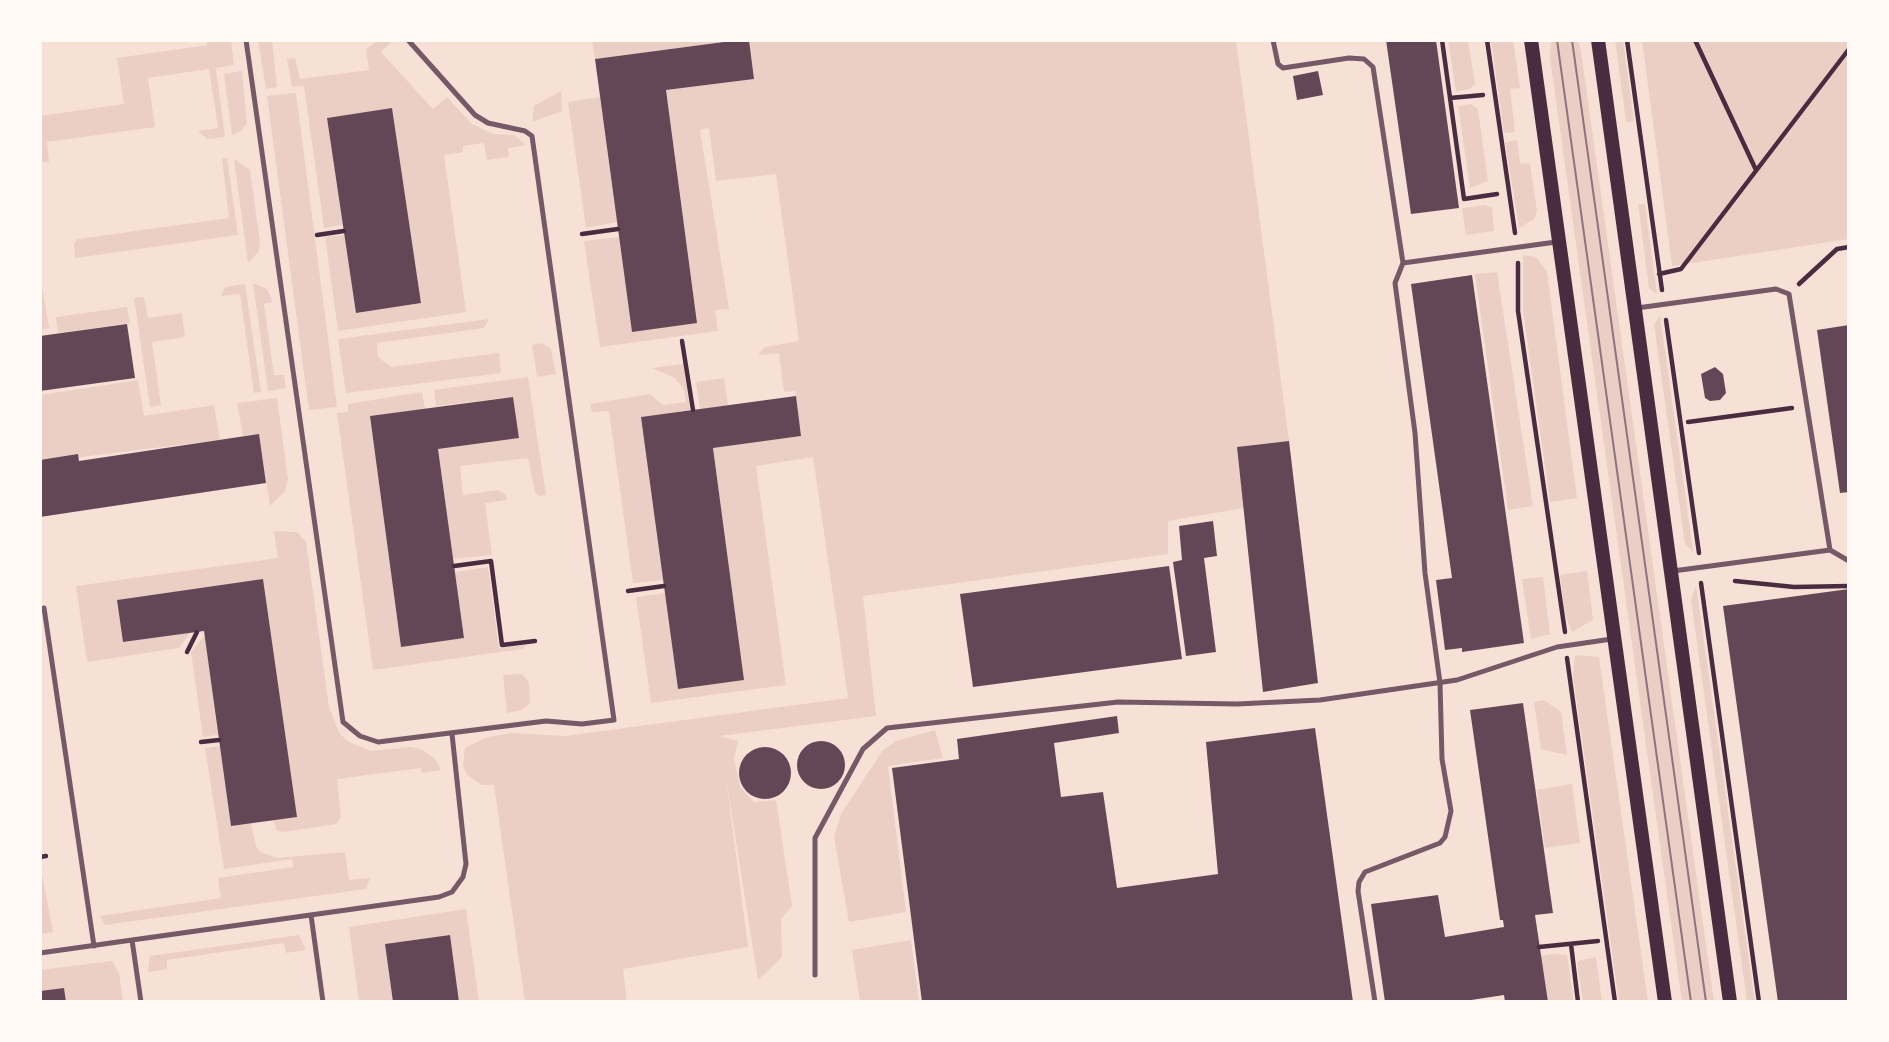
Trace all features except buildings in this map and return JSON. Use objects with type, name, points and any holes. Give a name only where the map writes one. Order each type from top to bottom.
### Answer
[{"type":"main road","points":[[1531,40],[1665,1002]]},
{"type":"main road","points":[[1598,40],[1730,1002]]},
{"type":"lane","points":[[246,40],[341,716],[348,726],[369,741],[452,734],[546,721],[582,724],[614,720],[532,136],[525,131],[488,123],[475,115],[408,40]]},
{"type":"lane","points":[[1273,40],[1278,64],[1283,68],[1349,58],[1364,59],[1373,67],[1403,263],[1395,283],[1415,433],[1424,573],[1440,682],[1442,759],[1451,811],[1445,837],[1440,843],[1365,873],[1359,882],[1358,891],[1375,1002]]},
{"type":"lane","points":[[1403,263],[1559,241]]},
{"type":"lane","points":[[1634,309],[1776,289],[1789,294],[1830,550]]},
{"type":"lane","points":[[1670,572],[1830,550],[1849,561]]},
{"type":"lane","points":[[44,608],[94,946]]},
{"type":"lane","points":[[814,975],[814,838],[863,749],[887,728],[1118,702],[1237,704],[1320,700],[1468,678],[1567,645],[1615,639]]},
{"type":"lane","points":[[40,953],[439,897],[452,891],[463,877],[466,864],[452,734]]},
{"type":"lane","points":[[311,915],[323,1002]]},
{"type":"lane","points":[[132,940],[141,1002]]},
{"type":"path","points":[[1442,40],[1464,199],[1497,194]]},
{"type":"path","points":[[1487,40],[1517,247],[1518,311],[1615,1002]]},
{"type":"path","points":[[1627,40],[1759,1002]]},
{"type":"path","points":[[1695,40],[1756,170]]},
{"type":"path","points":[[1659,274],[1681,269],[1849,50]]},
{"type":"path","points":[[1450,98],[1483,95]]},
{"type":"path","points":[[582,234],[618,229]]},
{"type":"path","points":[[317,236],[344,231]]},
{"type":"path","points":[[1789,294],[1837,249],[1849,247]]},
{"type":"path","points":[[682,341],[693,410]]},
{"type":"path","points":[[1688,422],[1808,406]]},
{"type":"path","points":[[454,566],[491,561],[502,645],[534,641]]},
{"type":"path","points":[[1729,581],[1753,581],[1794,587],[1849,586]]},
{"type":"path","points":[[628,591],[664,586]]},
{"type":"path","points":[[187,652],[197,632]]},
{"type":"path","points":[[201,742],[219,740]]},
{"type":"path","points":[[1539,947],[1598,941]]},
{"type":"path","points":[[1571,944],[1578,1002]]},
{"type":"shaded area","points":[[207,40],[231,40],[234,65],[216,68],[225,137],[207,139],[198,131],[218,128],[209,69],[148,78],[155,127],[47,142],[49,162],[42,162],[40,116],[124,104],[117,58],[207,45]]},
{"type":"shaded area","points":[[258,40],[272,40],[277,87],[266,89]]},
{"type":"shaded area","points":[[379,40],[394,40],[381,52],[433,109],[447,97],[472,124],[493,134],[514,135],[526,145],[508,148],[509,157],[487,160],[484,143],[463,146],[463,152],[444,155],[466,312],[338,331],[325,237],[345,235],[357,313],[421,303],[392,109],[327,118],[343,225],[324,228],[304,86],[292,87],[287,59],[295,58],[300,79],[369,70],[366,49]]},
{"type":"shaded area","points":[[592,40],[739,40],[595,59]]},
{"type":"shaded area","points":[[749,40],[1236,40],[1289,441],[1237,447],[1244,508],[1168,521],[1168,554],[863,596],[876,716],[720,736],[738,741],[734,759],[740,787],[754,802],[776,800],[792,906],[781,919],[782,957],[758,980],[726,778],[748,947],[623,969],[627,1002],[525,1002],[494,785],[482,785],[467,775],[463,766],[465,748],[487,737],[512,733],[565,736],[848,698],[813,457],[756,466],[786,685],[651,703],[636,597],[665,593],[678,689],[744,680],[713,448],[801,436],[795,391],[784,392],[779,353],[758,355],[765,347],[799,341],[776,174],[716,181],[709,128],[700,130],[729,309],[715,310],[718,331],[600,347],[584,241],[619,237],[632,331],[697,322],[666,90],[754,79]]},
{"type":"shaded area","points":[[1448,40],[1468,40],[1475,84],[1470,89],[1456,92]]},
{"type":"shaded area","points":[[1491,40],[1513,40],[1520,88],[1510,89],[1515,132],[1504,133]]},
{"type":"shaded area","points":[[1551,40],[1578,40],[1581,51],[1714,1002],[1682,1002],[1550,58]]},
{"type":"shaded area","points":[[1615,40],[1623,40],[1634,121],[1626,122]]},
{"type":"shaded area","points":[[1642,40],[1849,40],[1849,239],[1672,266]]},
{"type":"shaded area","points":[[242,71],[247,123],[242,130],[232,135],[224,74]]},
{"type":"shaded area","points":[[561,91],[562,111],[532,122],[534,106]]},
{"type":"shaded area","points":[[296,93],[337,407],[309,410],[267,96]]},
{"type":"shaded area","points":[[600,97],[617,222],[586,228],[568,102]]},
{"type":"shaded area","points":[[1471,104],[1478,109],[1488,181],[1470,188],[1458,106]]},
{"type":"shaded area","points":[[1517,140],[1520,164],[1530,163],[1537,211],[1534,219],[1519,228],[1505,142]]},
{"type":"shaded area","points":[[227,158],[238,235],[75,258],[74,243],[78,239],[229,218],[222,159]]},
{"type":"shaded area","points":[[234,159],[250,170],[260,241],[259,251],[248,263]]},
{"type":"shaded area","points":[[1638,204],[1645,204],[1657,294],[1649,288]]},
{"type":"shaded area","points":[[1485,205],[1492,208],[1494,231],[1466,235],[1462,208]]},
{"type":"shaded area","points":[[1523,255],[1536,257],[1547,272],[1577,498],[1550,502],[1523,311]]},
{"type":"shaded area","points":[[1497,272],[1533,506],[1508,510],[1475,274]]},
{"type":"shaded area","points":[[40,274],[49,328],[40,330]]},
{"type":"shaded area","points":[[253,283],[267,289],[273,302],[264,304],[274,375],[284,375],[286,388],[268,391]]},
{"type":"shaded area","points":[[245,284],[261,392],[254,393],[240,294],[221,296],[225,287]]},
{"type":"shaded area","points":[[144,297],[148,318],[182,313],[185,337],[152,342],[161,405],[150,407],[134,298]]},
{"type":"shaded area","points":[[127,307],[130,323],[58,333],[56,317]]},
{"type":"shaded area","points":[[1660,315],[1693,552],[1685,544],[1654,325]]},
{"type":"shaded area","points":[[489,319],[484,328],[377,343],[378,357],[391,367],[499,353],[501,373],[346,393],[338,339]]},
{"type":"shaded area","points":[[542,343],[551,349],[556,374],[537,377],[532,345]]},
{"type":"shaded area","points":[[683,364],[690,410],[642,417],[664,580],[633,583],[609,411],[592,412],[590,404],[650,394],[663,405],[686,402],[684,390],[675,378],[652,368]]},
{"type":"shaded area","points":[[528,377],[546,495],[539,496],[535,492],[528,458],[460,466],[463,495],[498,490],[506,495],[507,500],[485,503],[492,555],[453,559],[438,449],[519,438],[513,397],[436,406],[434,390]]},
{"type":"shaded area","points":[[724,378],[728,405],[700,409],[696,382]]},
{"type":"shaded area","points":[[138,380],[144,416],[214,405],[220,440],[40,462],[40,395]]},
{"type":"shaded area","points":[[422,392],[425,409],[370,416],[401,646],[464,638],[455,572],[488,567],[499,648],[526,645],[522,649],[373,670],[337,413],[348,412],[348,404]]},
{"type":"shaded area","points":[[277,398],[288,479],[285,491],[270,506],[259,435],[243,436],[237,403]]},
{"type":"shaded area","points":[[274,531],[297,532],[306,542],[329,707],[340,734],[349,742],[371,751],[411,747],[423,750],[435,759],[441,770],[422,773],[421,768],[337,779],[341,818],[336,824],[284,832],[277,831],[273,820],[296,816],[263,580],[117,600],[123,642],[190,633],[179,648],[87,662],[76,586],[278,558]]},
{"type":"shaded area","points":[[1587,571],[1593,620],[1572,632],[1565,614],[1560,575]]},
{"type":"shaded area","points":[[1543,577],[1550,634],[1531,639],[1522,579]]},
{"type":"shaded area","points":[[1696,585],[1755,1002],[1747,1002],[1691,600]]},
{"type":"shaded area","points":[[205,635],[218,735],[203,737],[191,652]]},
{"type":"shaded area","points":[[1575,655],[1599,657],[1648,1002],[1619,1002],[1573,676]]},
{"type":"shaded area","points":[[522,674],[529,682],[530,703],[522,710],[507,713],[503,675]]},
{"type":"shaded area","points":[[1544,700],[1561,712],[1567,755],[1541,749],[1534,702]]},
{"type":"shaded area","points":[[935,730],[943,758],[888,766],[906,912],[849,922],[834,837],[841,814],[883,750],[896,741]]},
{"type":"shaded area","points":[[220,746],[231,826],[251,823],[260,852],[277,858],[345,852],[349,880],[370,878],[366,889],[105,925],[100,916],[221,898],[218,878],[293,867],[292,859],[224,869],[205,748]]},
{"type":"shaded area","points":[[1572,784],[1580,843],[1545,848],[1537,790]]},
{"type":"shaded area","points":[[40,864],[53,932],[40,934]]},
{"type":"shaded area","points":[[466,909],[479,1002],[459,1002],[449,935],[385,944],[393,1002],[359,1002],[349,927]]},
{"type":"shaded area","points":[[299,935],[306,950],[286,953],[284,943],[167,960],[167,969],[148,972],[150,956]]},
{"type":"shaded area","points":[[911,940],[919,1002],[860,1002],[852,950]]},
{"type":"shaded area","points":[[1567,955],[1574,1002],[1547,1002],[1541,956]]},
{"type":"shaded area","points":[[1596,957],[1602,1002],[1583,1002],[1577,963]]},
{"type":"shaded area","points":[[112,961],[119,973],[123,1002],[66,1002],[64,988],[40,991],[40,970]]},
{"type":"tram line","points":[[1557,40],[1691,1002]]},
{"type":"tram line","points":[[1572,40],[1706,1002]]}]
